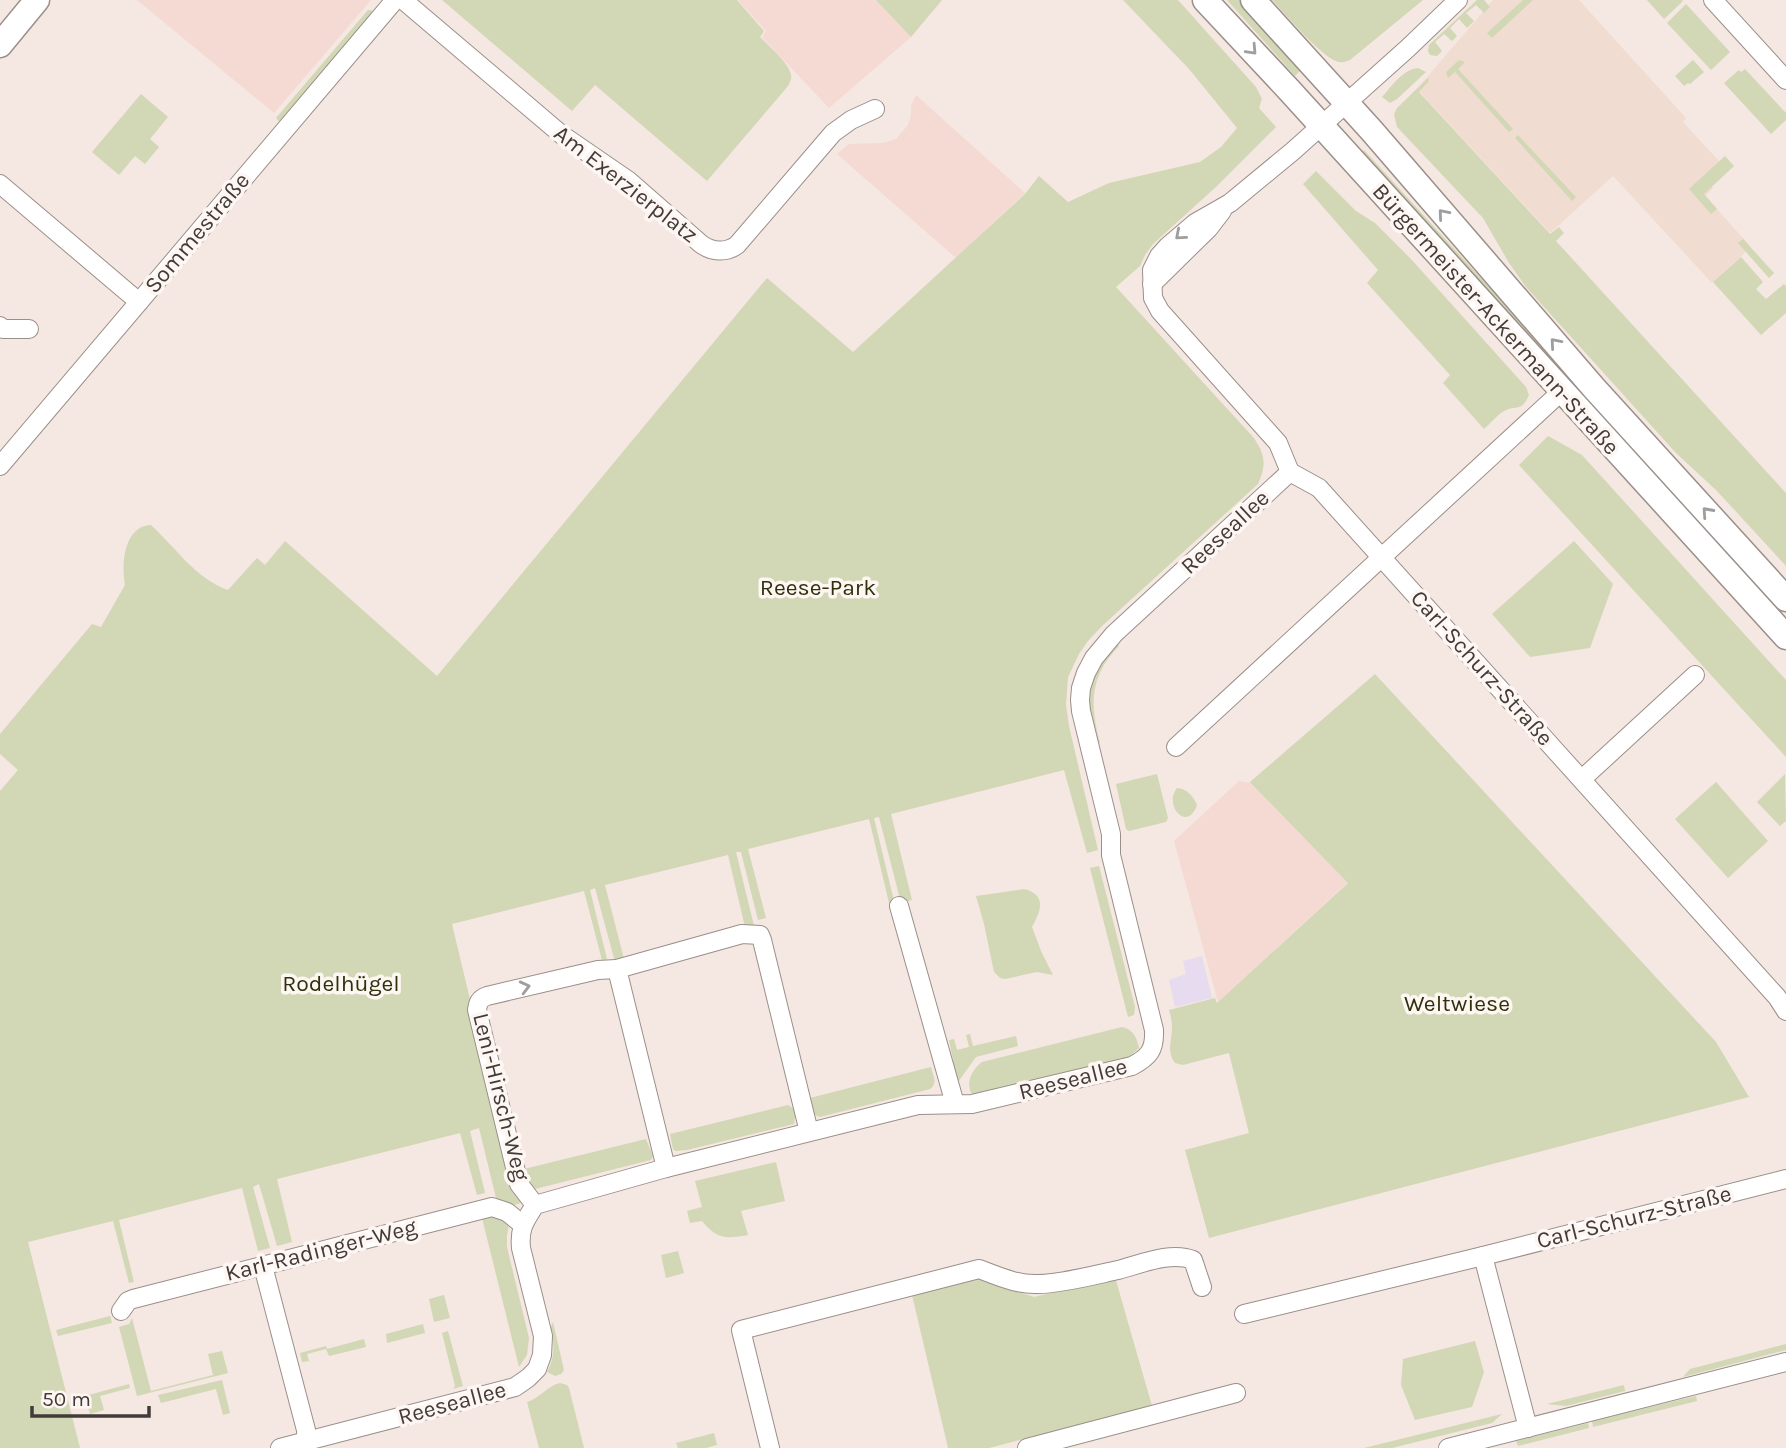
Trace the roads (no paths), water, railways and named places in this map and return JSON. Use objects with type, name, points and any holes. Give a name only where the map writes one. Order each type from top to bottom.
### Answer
[{"type":"main road","points":[[0,45],[37,0]]},
{"type":"main road","name":"Bürgermeister-Ackermann-Straße","points":[[1205,0],[1786,637]]},
{"type":"main road","name":"Bürgermeister-Ackermann-Straße","points":[[1253,0],[1348,103],[1594,388],[1783,592]]},
{"type":"street","name":"Sommestraße","points":[[0,467],[395,0]]},
{"type":"street","name":"Am Exerzierplatz","points":[[403,0],[567,138],[618,173],[701,244],[712,250],[727,250],[737,245],[833,133],[851,120],[875,109]]},
{"type":"street","name":"Reeseallee","points":[[535,1205],[666,1168],[918,1105],[972,1104],[1132,1066],[1143,1060],[1153,1048],[1154,1030],[1111,855],[1111,834],[1081,711],[1081,688],[1094,659],[1114,634],[1290,472],[1278,443],[1160,311],[1153,298],[1152,284],[1209,228],[1230,203],[1348,103],[1458,0]]},
{"type":"street","points":[[1713,0],[1780,60],[1786,80]]},
{"type":"street","points":[[0,184],[139,302]]},
{"type":"street","points":[[0,327],[29,329]]},
{"type":"street","points":[[1176,747],[1562,391]]},
{"type":"street","name":"Carl-Schurz-Straße","points":[[1290,472],[1319,488],[1783,1000]]},
{"type":"street","points":[[1702,545],[1716,547],[1776,611],[1786,617]]},
{"type":"street","points":[[1582,779],[1695,676]]},
{"type":"street","points":[[899,906],[956,1104]]},
{"type":"street","points":[[666,1168],[617,969],[742,934],[760,935],[809,1132]]},
{"type":"street","name":"Leni-Hirsch-Weg","points":[[535,1205],[519,1184],[477,1003],[481,998],[500,993],[598,970],[617,969]]},
{"type":"street","name":"Carl-Schurz-Straße","points":[[1244,1314],[1786,1179]]},
{"type":"street","points":[[523,1225],[535,1205]]},
{"type":"street","name":"Karl-Radinger-Weg","points":[[121,1311],[128,1301],[133,1299],[492,1207],[507,1212],[523,1225]]},
{"type":"street","name":"Reeseallee","points":[[279,1448],[306,1445],[515,1387],[528,1378],[537,1368],[542,1355],[543,1336],[521,1248],[523,1225]]},
{"type":"street","points":[[770,1448],[741,1331],[979,1269],[1006,1279],[1040,1284],[1184,1256],[1193,1259],[1202,1287]]},
{"type":"street","points":[[1483,1256],[1528,1428]]},
{"type":"street","points":[[263,1266],[306,1430],[306,1445]]},
{"type":"street","points":[[1448,1448],[1786,1362]]},
{"type":"street","points":[[1027,1448],[1236,1393]]},
{"type":"park label","name":"Reese-Park","points":[[818,587]]},
{"type":"park label","name":"Rodelhügel","points":[[341,983]]},
{"type":"park label","name":"Weltwiese","points":[[1457,1003]]}]
